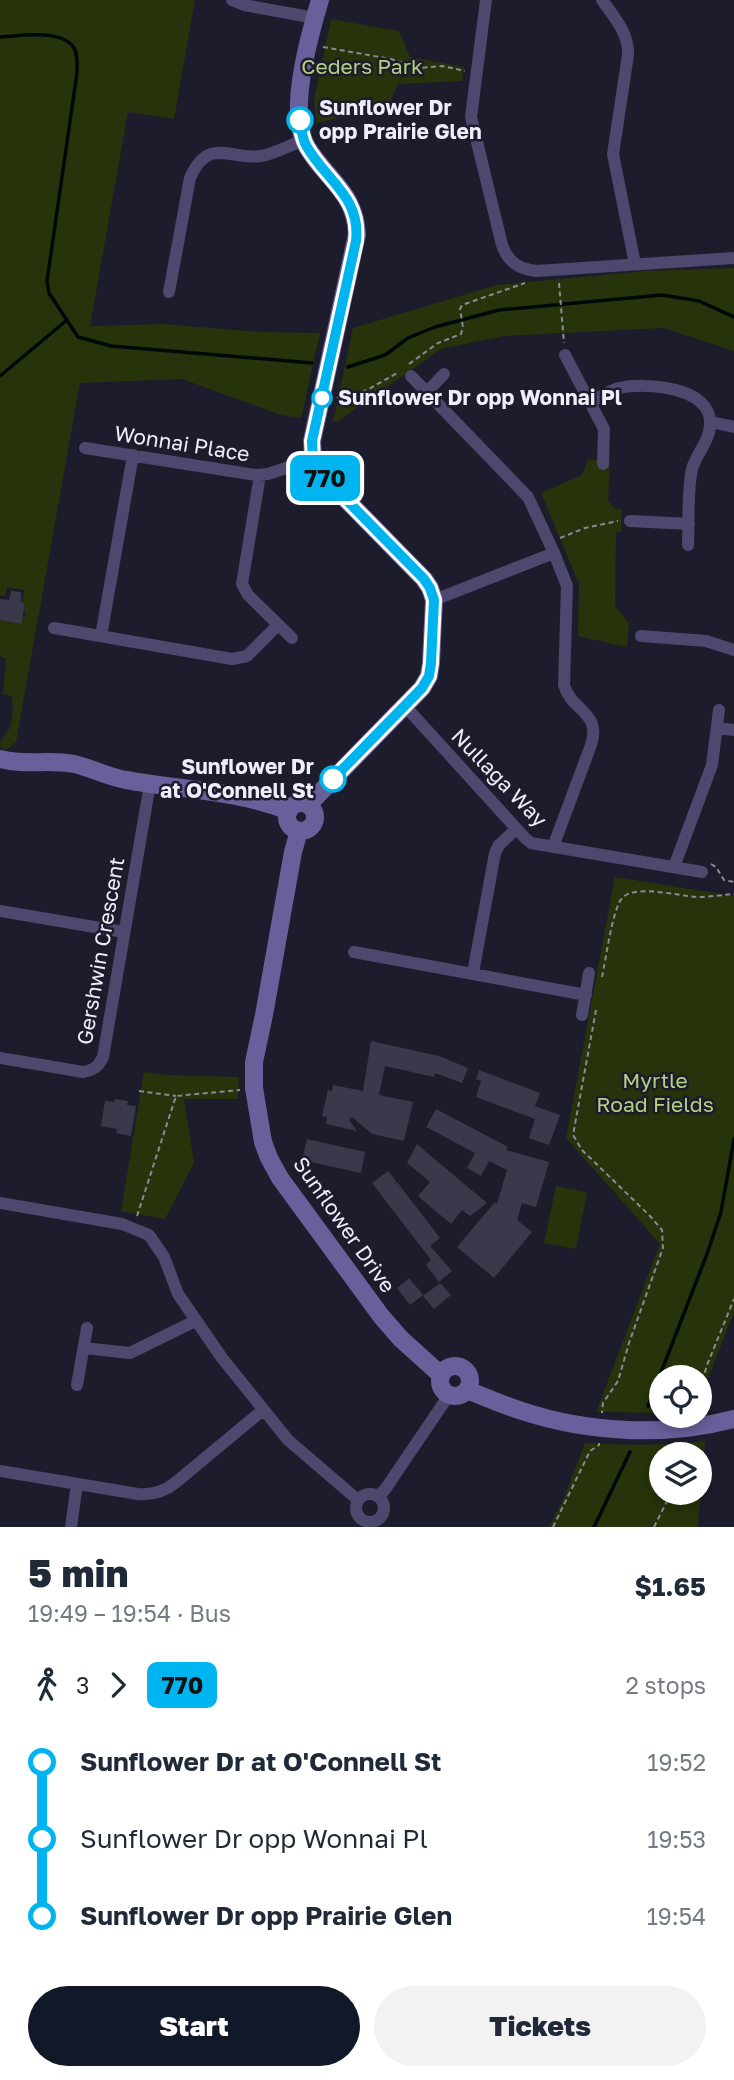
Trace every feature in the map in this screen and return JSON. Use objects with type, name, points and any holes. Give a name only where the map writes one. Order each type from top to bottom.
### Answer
[{"type":"street","points":[[232,0],[244,5],[315,19]]},
{"type":"street","points":[[308,804],[422,688],[429,676],[431,663],[434,600],[424,579],[321,474],[313,459],[312,441],[357,230],[354,211],[348,200],[304,140],[298,102],[320,0]]},
{"type":"street","points":[[486,0],[471,113],[472,126],[502,245],[508,258],[522,268],[536,271],[734,258]]},
{"type":"street","points":[[602,0],[624,31],[628,43],[613,154],[635,264]]},
{"type":"street","points":[[169,292],[190,178],[200,161],[214,153],[223,152],[265,155],[304,140]]},
{"type":"street","points":[[565,355],[604,429],[603,464]]},
{"type":"street","points":[[427,392],[444,374]]},
{"type":"street","points":[[411,376],[528,497],[567,586],[564,685],[566,692],[589,717],[595,730],[592,745],[553,847]]},
{"type":"street","points":[[591,402],[620,388],[668,387],[699,401],[708,413],[711,422],[692,470],[688,545]]},
{"type":"street","points":[[711,422],[734,427]]},
{"type":"street","name":"Wonnai Place","points":[[85,447],[260,475],[313,459]]},
{"type":"street","points":[[101,636],[133,455]]},
{"type":"street","points":[[260,475],[242,584],[248,595],[292,638]]},
{"type":"street","points":[[630,521],[689,524]]},
{"type":"street","points":[[434,600],[552,547]]},
{"type":"street","points":[[54,628],[240,659],[254,651],[277,625]]},
{"type":"street","points":[[641,636],[706,641],[734,650]]},
{"type":"street","name":"Nullaga Way","points":[[405,706],[531,843],[702,872]]},
{"type":"street","points":[[674,867],[712,765],[719,710]]},
{"type":"street","points":[[718,728],[734,730]]},
{"type":"street","points":[[0,759],[21,764],[75,764],[112,777],[234,794],[289,811]]},
{"type":"street","name":"Gershwin Crescent","points":[[0,1058],[83,1072],[99,1065],[103,1056],[150,783]]},
{"type":"street","points":[[295,804],[308,804],[314,811],[315,819],[311,827],[295,830],[289,824],[289,811],[295,804]]},
{"type":"street","points":[[473,973],[495,853],[499,845],[516,829]]},
{"type":"street","name":"Sunflower Drive","points":[[299,831],[254,1062],[254,1088],[264,1142],[280,1178],[380,1316],[441,1375]]},
{"type":"street","points":[[0,911],[124,932]]},
{"type":"street","points":[[354,952],[586,995]]},
{"type":"street","points":[[582,1015],[586,995],[595,976]]},
{"type":"street","points":[[0,1203],[134,1227],[149,1234],[164,1257],[178,1294],[222,1358],[288,1440],[358,1500]]},
{"type":"street","points":[[84,1348],[130,1353],[195,1321]]},
{"type":"street","points":[[77,1385],[87,1328]]},
{"type":"street","points":[[377,1496],[384,1491],[458,1393],[469,1379],[464,1370],[448,1368],[441,1375],[441,1386],[458,1393],[547,1418],[600,1427],[678,1429],[734,1419]]},
{"type":"street","points":[[0,1471],[138,1494],[160,1492],[176,1483],[263,1410]]},
{"type":"street","points":[[71,1527],[77,1484]]},
{"type":"street","points":[[369,1494],[377,1496],[383,1505],[381,1515],[358,1523],[358,1500],[369,1494]]},
{"type":"path","points":[[323,47],[390,59],[420,68],[442,66],[477,74]]},
{"type":"path","points":[[559,280],[565,355]]},
{"type":"path","points":[[335,398],[367,390],[399,372],[438,344],[461,334],[462,305],[530,281]]},
{"type":"path","points":[[552,547],[585,528],[615,521],[630,521]]},
{"type":"path","points":[[595,976],[616,911],[626,895],[636,892],[696,897],[734,894]]},
{"type":"path","points":[[553,1527],[590,1451],[598,1445],[603,1403],[618,1381],[663,1248],[664,1238],[662,1230],[650,1216],[582,1150],[573,1135],[597,1005]]},
{"type":"path","points":[[139,1091],[176,1096],[242,1090]]},
{"type":"path","points":[[134,1227],[176,1096]]},
{"type":"path","points":[[707,1365],[734,1299]]},
{"type":"path","points":[[654,1527],[665,1505]]},
{"type":"green space","points":[[0,0],[195,0],[174,119],[128,112],[90,326],[164,324],[259,332],[320,333],[301,418],[281,415],[182,379],[80,383],[16,742],[6,750],[0,747],[0,744],[10,727],[13,704],[12,697],[3,694],[6,658],[0,656],[0,620],[20,624],[26,613],[25,603],[22,602],[24,590],[7,587],[5,596],[0,595]]},
{"type":"green space","name":"Ceders Park","points":[[331,19],[399,31],[410,57],[464,67],[462,81],[398,84],[388,107],[316,123],[314,99]]},
{"type":"green space","points":[[734,268],[734,351],[663,328],[503,336],[441,349],[337,422],[333,422],[353,328],[497,285],[644,271]]},
{"type":"green space","points":[[588,460],[610,461],[608,501],[614,508],[622,509],[621,532],[616,532],[615,606],[629,623],[627,647],[578,636],[579,584],[541,493],[582,475]]},
{"type":"green space","name":"Myrtle Road Fields","points":[[615,877],[734,896],[734,1312],[712,1368],[712,1365],[649,1365],[649,1413],[596,1412],[660,1244],[566,1138]]},
{"type":"green space","points":[[144,1072],[239,1077],[238,1099],[184,1099],[194,1163],[165,1219],[121,1211]]},
{"type":"green space","points":[[556,1186],[587,1192],[576,1249],[544,1243]]},
{"type":"green space","points":[[585,1443],[649,1445],[649,1505],[700,1505],[698,1527],[549,1527],[563,1500]]},
{"type":"building","points":[[11,591],[21,592],[21,602],[25,603],[21,624],[0,620],[0,599],[9,600]]},
{"type":"building","points":[[371,1041],[439,1056],[468,1068],[462,1083],[435,1073],[434,1077],[385,1066],[379,1095],[413,1102],[404,1141],[372,1134],[352,1117],[349,1120],[357,1131],[326,1124],[327,1117],[322,1116],[328,1090],[332,1091],[333,1085],[363,1091]]},
{"type":"building","points":[[479,1070],[540,1093],[535,1106],[560,1115],[549,1145],[529,1138],[535,1119],[476,1097],[481,1081],[476,1079]]},
{"type":"building","points":[[115,1099],[128,1101],[127,1105],[136,1106],[131,1136],[116,1133],[117,1129],[101,1126],[105,1101],[114,1102]]},
{"type":"building","points":[[436,1109],[508,1147],[506,1150],[549,1162],[536,1207],[522,1203],[517,1220],[532,1232],[494,1278],[457,1247],[495,1202],[497,1204],[507,1170],[489,1161],[481,1176],[467,1168],[475,1153],[426,1127]]},
{"type":"building","points":[[307,1139],[365,1152],[361,1173],[302,1160]]},
{"type":"building","points":[[417,1144],[487,1203],[470,1216],[462,1210],[451,1224],[418,1196],[430,1182],[407,1163]]},
{"type":"building","points":[[388,1171],[396,1181],[395,1185],[397,1182],[440,1238],[430,1246],[452,1271],[439,1282],[426,1265],[431,1260],[372,1183]]},
{"type":"building","points":[[409,1278],[423,1295],[410,1305],[397,1288]]},
{"type":"building","points":[[440,1283],[451,1295],[434,1309],[423,1296]]},
{"type":"waterway","points":[[0,37],[52,36],[70,43],[76,53],[77,73],[47,281],[49,293],[78,337],[111,346],[312,363]]},
{"type":"waterway","points":[[348,367],[385,355],[408,338],[435,327],[499,310],[662,295],[699,301],[734,317]]},
{"type":"waterway","points":[[0,376],[67,320]]},
{"type":"waterway","points":[[648,1406],[721,1212],[734,1139]]},
{"type":"waterway","points":[[594,1527],[630,1452]]},
{"type":"bus line","name":"770","points":[[300,120],[306,146],[352,206],[357,230],[312,441],[313,459],[321,474],[424,579],[434,600],[429,676],[422,688],[333,779]]},
{"type":"place","name":"Sunflower Dr opp Prairie Glen","points":[[300,120]]},
{"type":"place","name":"Sunflower Dr opp Wonnai Pl","points":[[322,398]]},
{"type":"place","name":"Sunflower Dr at O'Connell St","points":[[333,779]]}]
